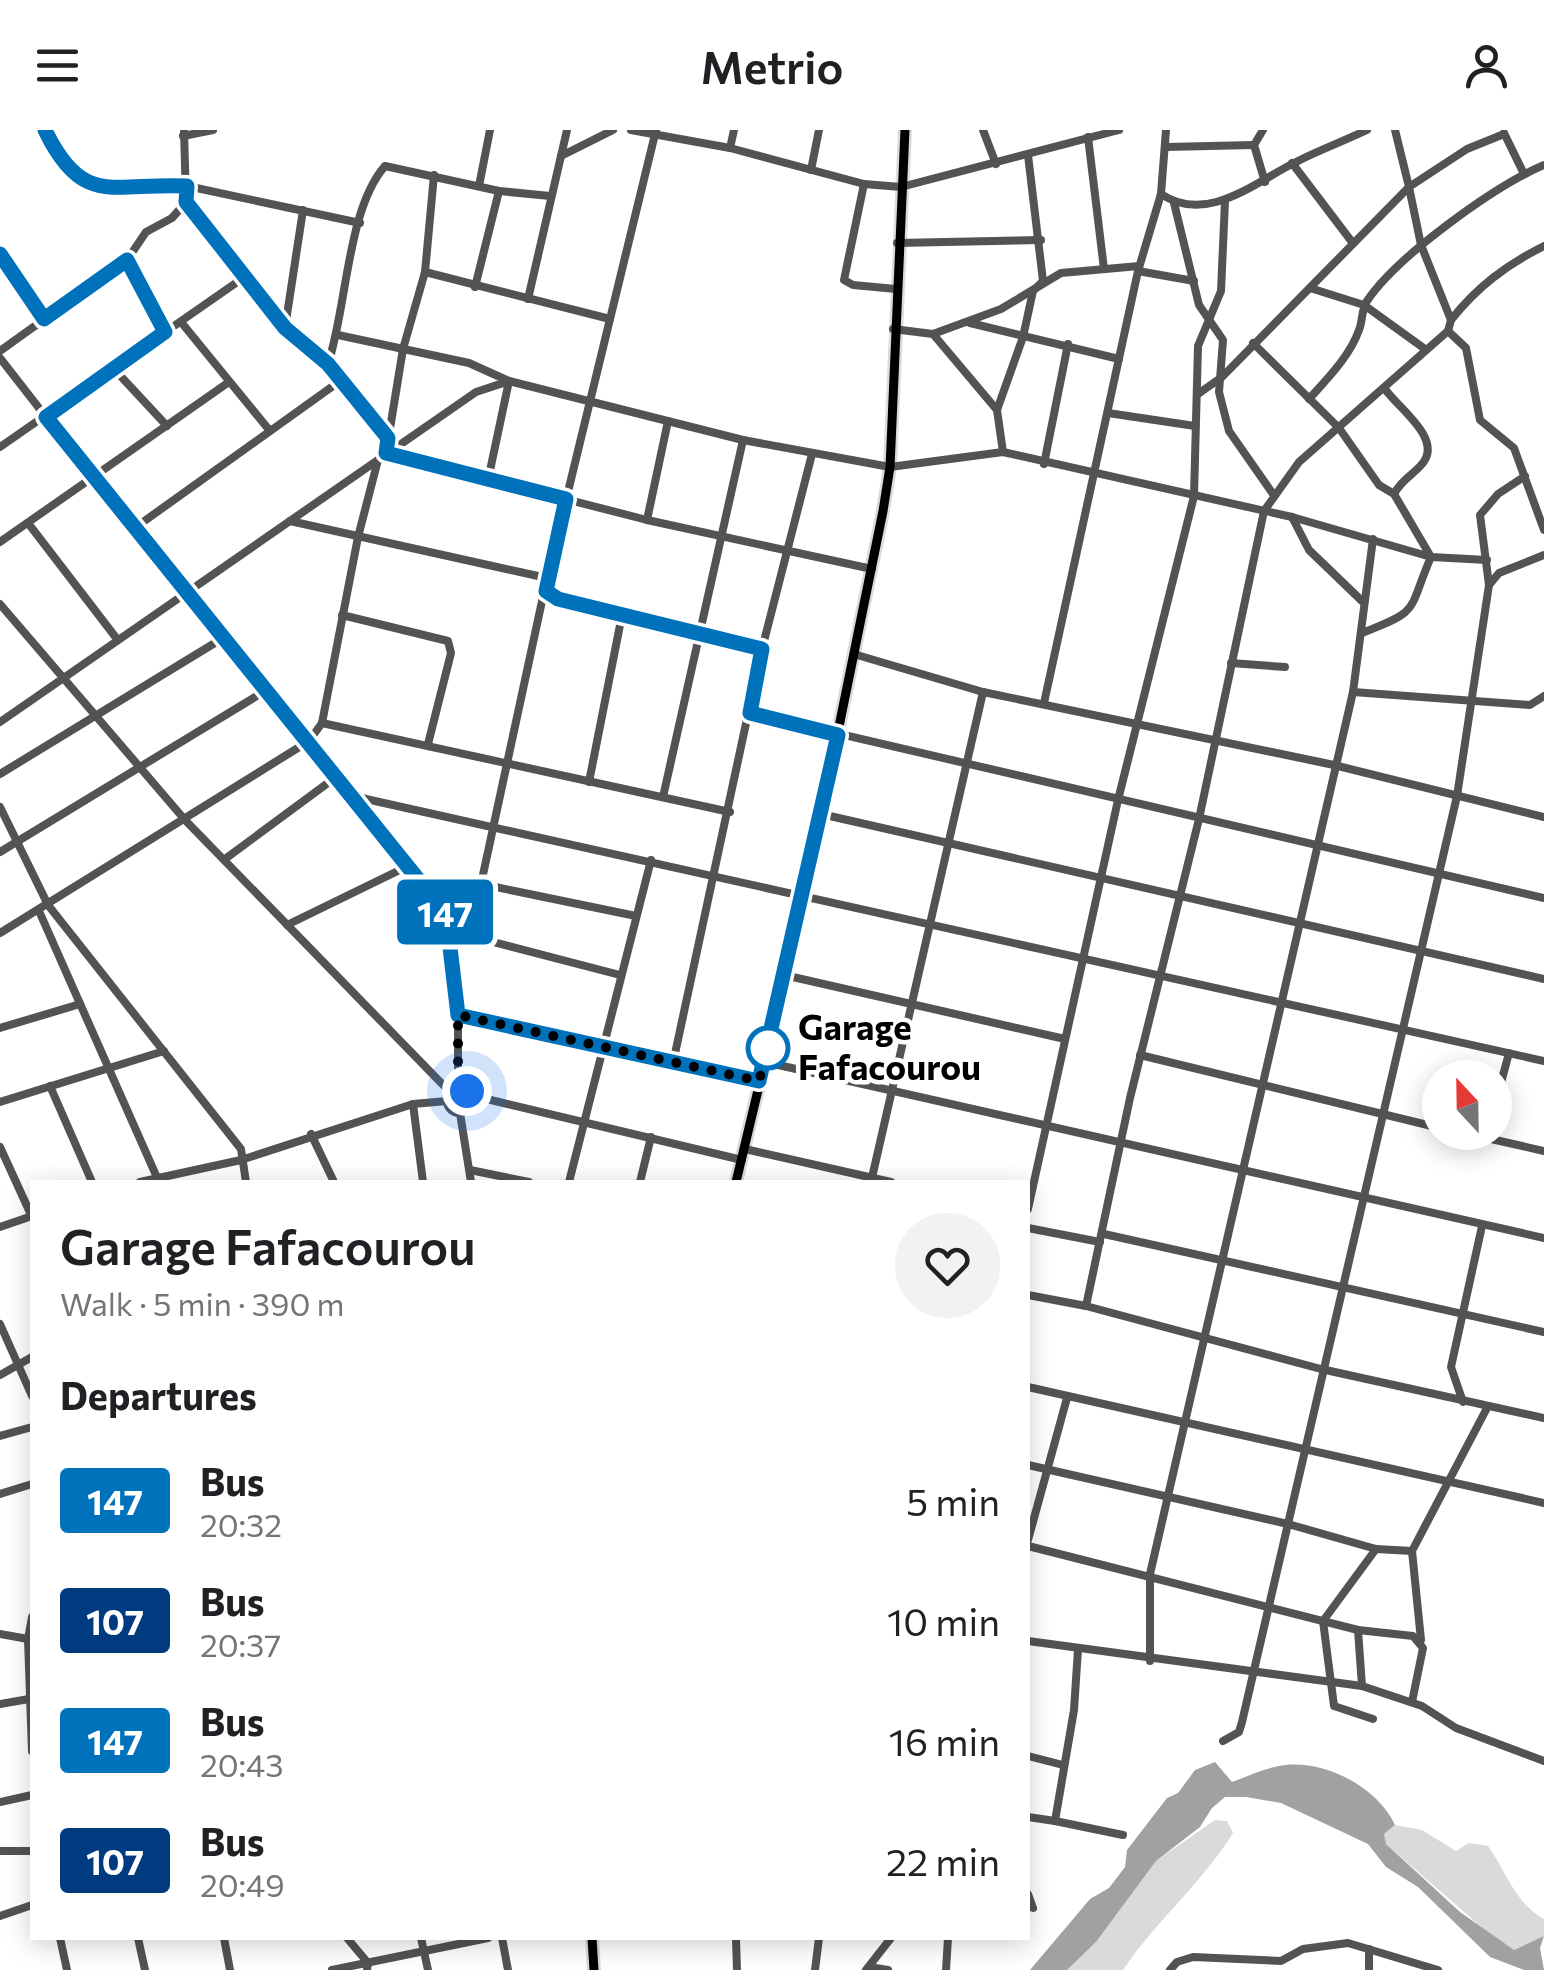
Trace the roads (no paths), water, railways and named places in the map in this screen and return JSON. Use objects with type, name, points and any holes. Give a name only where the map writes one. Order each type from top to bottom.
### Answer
[{"type":"main road","points":[[737,1180],[857,655],[890,467],[905,130]]},
{"type":"main road","points":[[592,1940],[594,1970]]},
{"type":"street","points":[[45,130],[68,168],[96,188],[187,186],[360,223]]},
{"type":"street","points":[[213,130],[184,133],[186,202],[172,218],[146,232],[127,260],[44,319],[1,360],[136,526],[184,594],[336,777],[357,797],[446,914],[452,930],[458,1015],[454,1112],[460,1113],[470,1106],[470,1094]]},
{"type":"street","points":[[479,186],[490,130]]},
{"type":"street","points":[[528,299],[567,130]]},
{"type":"street","points":[[560,156],[612,130]]},
{"type":"street","points":[[631,130],[730,148],[864,184],[901,187],[1117,130]]},
{"type":"street","points":[[730,148],[734,130]]},
{"type":"street","points":[[811,170],[818,130]]},
{"type":"street","points":[[983,130],[996,164]]},
{"type":"street","points":[[1044,702],[1138,269],[1160,194],[1166,130]]},
{"type":"street","points":[[1263,130],[1254,144],[1265,182]]},
{"type":"street","points":[[1160,194],[1174,203],[1225,201],[1292,164],[1367,130]]},
{"type":"street","points":[[1395,130],[1422,246],[1451,320]]},
{"type":"street","points":[[446,914],[472,901],[481,884],[547,578],[655,132]]},
{"type":"street","points":[[1198,394],[1222,376],[1408,187],[1467,149],[1503,132],[1524,174]]},
{"type":"street","points":[[1088,138],[1104,269]]},
{"type":"street","points":[[1166,147],[1254,144]]},
{"type":"street","points":[[1002,452],[997,410],[1024,337],[1033,291],[1043,281],[1042,240],[1028,154]]},
{"type":"street","points":[[1292,164],[1352,242]]},
{"type":"street","points":[[1310,399],[1349,349],[1360,329],[1364,305],[1422,246],[1524,174],[1544,165]]},
{"type":"street","points":[[328,364],[338,335],[368,192],[385,166],[499,191],[550,196]]},
{"type":"street","points":[[0,933],[309,742],[322,723],[358,537],[388,438],[403,349],[425,272],[434,175]]},
{"type":"street","points":[[864,184],[844,280],[853,285],[896,289]]},
{"type":"street","points":[[474,287],[499,191]]},
{"type":"street","points":[[1030,1200],[1118,800],[1194,496],[1198,346],[1211,323],[1221,291],[1225,201]]},
{"type":"street","points":[[186,202],[285,328],[328,364],[388,438]]},
{"type":"street","points":[[1174,203],[1199,305],[1223,340],[1219,392],[1229,431],[1242,456],[1273,494]]},
{"type":"street","points":[[285,328],[303,210]]},
{"type":"street","points":[[1419,224],[1435,235]]},
{"type":"street","points":[[897,244],[1042,240]]},
{"type":"street","points":[[1086,1306],[1140,1055],[1199,820],[1264,511],[1299,462],[1448,331],[1451,320],[1472,293],[1498,272],[1544,246]]},
{"type":"street","points":[[0,254],[44,319]]},
{"type":"street","points":[[127,260],[165,332]]},
{"type":"street","points":[[894,329],[933,334],[970,322],[1001,310],[1043,281],[1061,274],[1138,269],[1194,281]]},
{"type":"street","points":[[425,272],[610,319]]},
{"type":"street","points":[[0,446],[243,278]]},
{"type":"street","points":[[1310,288],[1364,305],[1425,349]]},
{"type":"street","points":[[182,322],[270,432]]},
{"type":"street","points":[[970,322],[1120,359]]},
{"type":"street","points":[[1448,331],[1466,348],[1480,420],[1514,448],[1544,530]]},
{"type":"street","points":[[933,334],[997,410]]},
{"type":"street","points":[[338,335],[491,370],[509,382],[812,454],[890,467],[1002,452],[1292,517],[1431,557],[1487,560]]},
{"type":"street","points":[[1254,343],[1339,428],[1378,485],[1394,494],[1431,557],[1415,606],[1400,618],[1362,633]]},
{"type":"street","points":[[1044,464],[1068,344]]},
{"type":"street","points":[[114,369],[167,426]]},
{"type":"street","points":[[136,526],[340,380]]},
{"type":"street","points":[[0,542],[229,382]]},
{"type":"street","points":[[2,717],[476,392],[509,382]]},
{"type":"street","points":[[488,480],[509,382]]},
{"type":"street","points":[[1385,390],[1413,416],[1428,450],[1424,463],[1402,478],[1394,494]]},
{"type":"street","points":[[1108,413],[1195,426]]},
{"type":"street","points":[[648,520],[668,421]]},
{"type":"street","points":[[663,797],[744,440]]},
{"type":"street","points":[[672,1063],[730,812],[762,649],[812,454]]},
{"type":"street","points":[[382,456],[872,569]]},
{"type":"street","points":[[1223,1741],[1239,1732],[1254,1675],[1321,1369],[1366,1199],[1400,1029],[1457,796],[1488,585],[1480,514],[1498,494],[1524,476]]},
{"type":"street","points":[[1292,517],[1309,550],[1362,601]]},
{"type":"street","points":[[290,521],[547,578]]},
{"type":"street","points":[[28,523],[117,639]]},
{"type":"street","points":[[1150,1660],[1150,1574],[1353,692],[1373,538]]},
{"type":"street","points":[[1488,585],[1498,572],[1544,555]]},
{"type":"street","points":[[546,591],[558,599],[762,649]]},
{"type":"street","points":[[539,615],[558,599]]},
{"type":"street","points":[[0,604],[185,820],[452,1094]]},
{"type":"street","points":[[589,782],[622,615]]},
{"type":"street","points":[[342,616],[448,641],[451,654],[428,744]]},
{"type":"street","points":[[0,774],[223,638]]},
{"type":"street","points":[[857,655],[983,692],[1334,765],[1544,817]]},
{"type":"street","points":[[1231,662],[1285,667]]},
{"type":"street","points":[[0,852],[265,691]]},
{"type":"street","points":[[38,911],[158,1180],[241,1160],[311,1134],[413,1104],[452,1094],[470,1094],[583,1123],[872,1180],[983,692]]},
{"type":"street","points":[[1353,692],[1530,706],[1544,696]]},
{"type":"street","points":[[750,713],[1544,898]]},
{"type":"street","points":[[322,723],[428,744],[508,767],[730,812]]},
{"type":"street","points":[[225,859],[336,777]]},
{"type":"street","points":[[357,797],[651,860],[804,898],[930,921],[1544,1061]]},
{"type":"street","points":[[0,807],[48,905],[241,1149],[246,1180]]},
{"type":"street","points":[[821,814],[1544,980]]},
{"type":"street","points":[[570,1180],[651,860]]},
{"type":"street","points":[[288,925],[408,866]]},
{"type":"street","points":[[481,884],[636,916]]},
{"type":"street","points":[[452,930],[620,976]]},
{"type":"street","points":[[784,975],[910,1007],[1066,1039]]},
{"type":"street","points":[[0,1028],[80,1004]]},
{"type":"street","points":[[458,1015],[759,1081]]},
{"type":"street","points":[[0,1102],[164,1051]]},
{"type":"street","points":[[1507,1060],[1509,1053]]},
{"type":"street","points":[[1140,1055],[1422,1124]]},
{"type":"street","points":[[765,1062],[1544,1238]]},
{"type":"street","points":[[50,1086],[91,1180]]},
{"type":"street","points":[[413,1104],[423,1180]]},
{"type":"street","points":[[460,1113],[471,1180]]},
{"type":"street","points":[[311,1134],[333,1180]]},
{"type":"street","points":[[640,1180],[651,1137]]},
{"type":"street","points":[[1512,1142],[1544,1151]]},
{"type":"street","points":[[0,1146],[30,1213]]},
{"type":"street","points":[[470,1170],[520,1180]]},
{"type":"street","points":[[0,1226],[30,1218]]},
{"type":"street","points":[[1463,1402],[1451,1367],[1482,1226]]},
{"type":"street","points":[[1030,1228],[1224,1260],[1544,1332]]},
{"type":"street","points":[[1030,1296],[1086,1306],[1321,1369],[1544,1418]]},
{"type":"street","points":[[0,1324],[30,1391]]},
{"type":"street","points":[[0,1375],[30,1359]]},
{"type":"street","points":[[1030,1388],[1186,1419],[1544,1503]]},
{"type":"street","points":[[1030,1534],[1044,1469],[1067,1398]]},
{"type":"street","points":[[1412,1702],[1421,1640],[1412,1551],[1488,1408]]},
{"type":"street","points":[[0,1436],[30,1427]]},
{"type":"street","points":[[1030,1466],[1288,1524],[1376,1549],[1412,1551]]},
{"type":"street","points":[[0,1494],[30,1485]]},
{"type":"street","points":[[1030,1544],[1358,1630],[1421,1640]]},
{"type":"street","points":[[1372,1720],[1338,1711],[1330,1684],[1323,1621],[1376,1549]]},
{"type":"street","points":[[1358,1630],[1362,1686]]},
{"type":"street","points":[[0,1634],[30,1640],[30,1716]]},
{"type":"street","points":[[1030,1641],[1254,1675],[1362,1686],[1412,1702],[1456,1728],[1544,1761]]},
{"type":"street","points":[[1055,1821],[1074,1710],[1078,1649]]},
{"type":"street","points":[[0,1704],[29,1699]]},
{"type":"street","points":[[1030,1756],[1062,1764]]},
{"type":"street","points":[[0,1802],[30,1796]]},
{"type":"street","points":[[1030,1817],[1123,1836]]},
{"type":"street","points":[[0,1850],[30,1852]]},
{"type":"street","points":[[1030,1900],[1033,1908]]},
{"type":"street","points":[[0,1916],[30,1906]]},
{"type":"street","points":[[60,1940],[67,1970]]},
{"type":"street","points":[[138,1940],[145,1970]]},
{"type":"street","points":[[224,1940],[230,1970]]},
{"type":"street","points":[[348,1940],[368,1966]]},
{"type":"street","points":[[421,1940],[428,1970]]},
{"type":"street","points":[[332,1970],[368,1966],[479,1940]]},
{"type":"street","points":[[502,1940],[508,1970]]},
{"type":"street","points":[[736,1940],[737,1970]]},
{"type":"street","points":[[815,1970],[819,1940]]},
{"type":"street","points":[[867,1968],[889,1940]]},
{"type":"street","points":[[946,1970],[948,1940]]},
{"type":"street","points":[[1170,1970],[1177,1962],[1193,1958],[1287,1958],[1303,1949],[1348,1943],[1438,1970]]},
{"type":"street","points":[[1369,1949],[1369,1970]]},
{"type":"street","points":[[1287,1958],[1288,1970]]},
{"type":"street","points":[[867,1968],[888,1970]]},
{"type":"place","name":"Garage Fafacourou","points":[[768,1048]]}]
